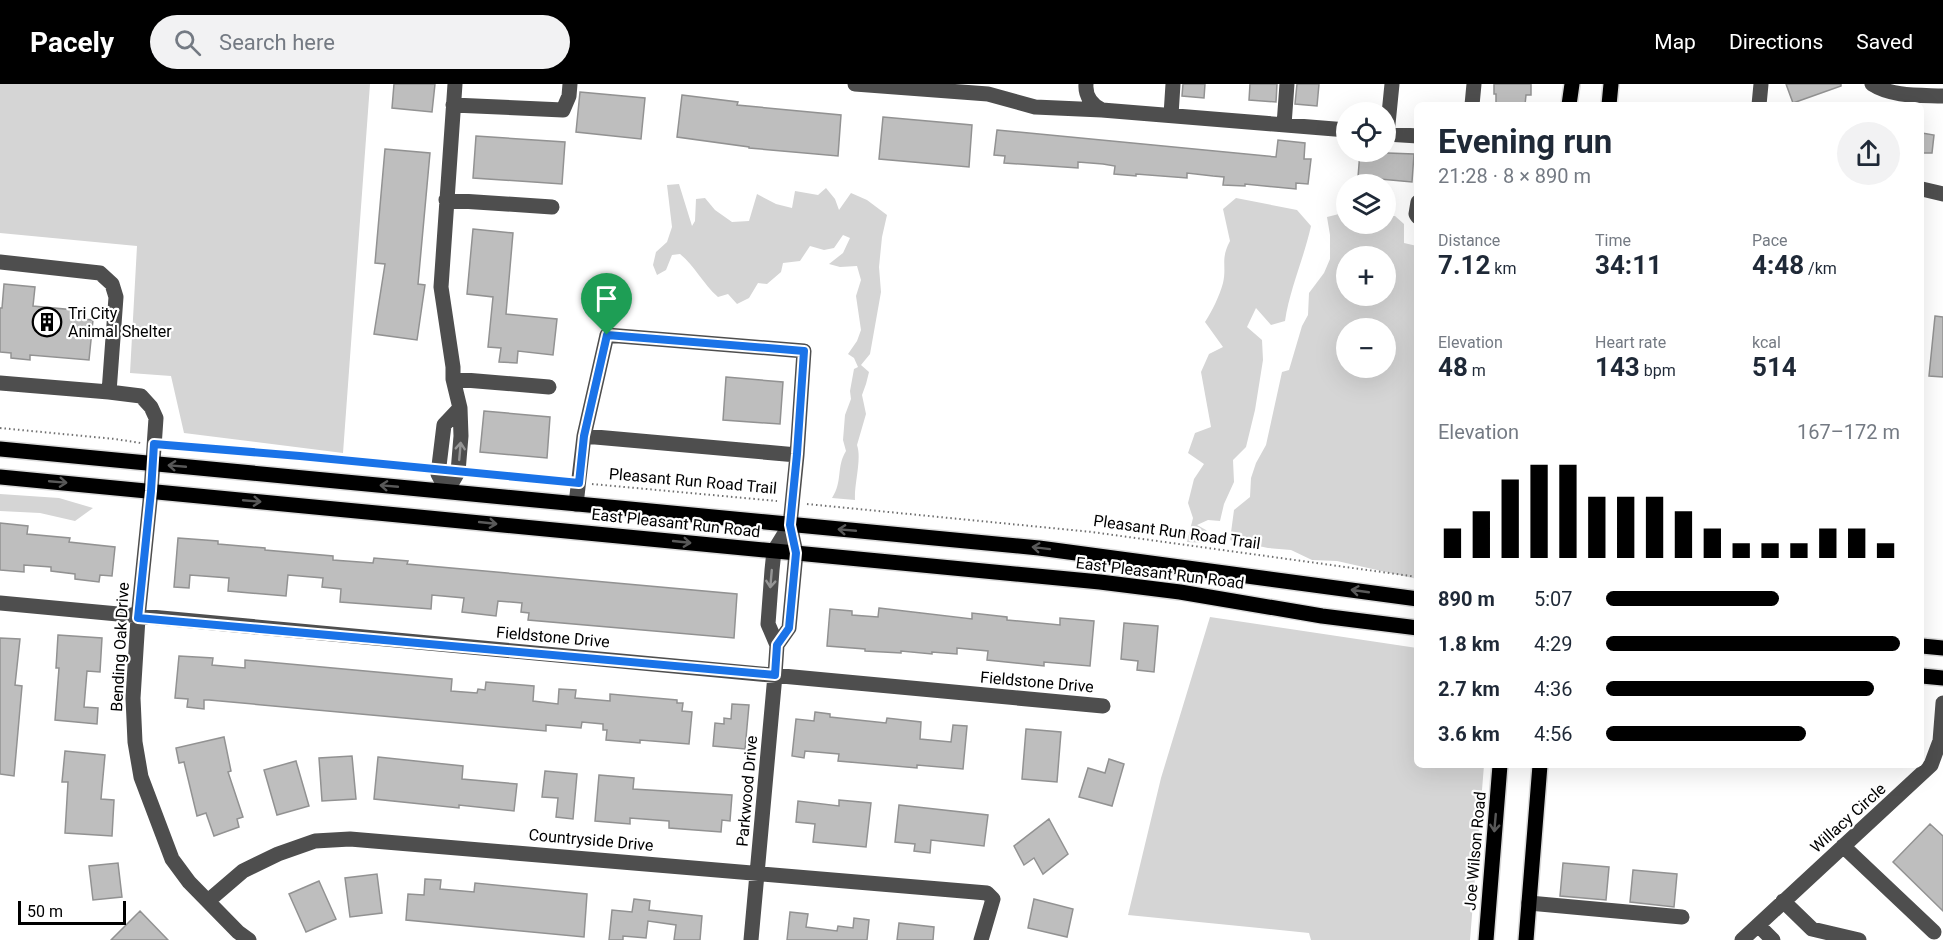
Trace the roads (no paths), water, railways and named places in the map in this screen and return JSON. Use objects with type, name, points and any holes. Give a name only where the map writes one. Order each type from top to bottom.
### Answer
[{"type":"main road","points":[[1569,102],[1572,84]]},
{"type":"main road","points":[[1609,102],[1611,84]]},
{"type":"main road","name":"East Pleasant Run Road","points":[[0,449],[1039,548],[1414,597]]},
{"type":"main road","name":"East Pleasant Run Road","points":[[0,477],[1088,581],[1180,591],[1322,616],[1414,628]]},
{"type":"main road","points":[[446,519],[447,491]]},
{"type":"main road","points":[[1924,646],[1943,648]]},
{"type":"main road","points":[[1924,676],[1943,678]]},
{"type":"main road","name":"Joe Wilson Road","points":[[1486,940],[1500,768]]},
{"type":"main road","points":[[1526,940],[1540,768]]},
{"type":"street","points":[[447,491],[458,472],[461,435],[460,408],[453,379],[441,287],[455,84]]},
{"type":"street","points":[[453,105],[563,110],[569,96],[570,84]]},
{"type":"street","points":[[855,84],[989,89],[1035,107],[1171,115],[1336,129]]},
{"type":"street","points":[[1086,84],[1085,89],[1092,105],[1102,110]]},
{"type":"street","points":[[1171,115],[1173,84]]},
{"type":"street","points":[[1284,125],[1287,84]]},
{"type":"street","points":[[1390,102],[1392,84]]},
{"type":"street","points":[[1472,102],[1474,84]]},
{"type":"street","points":[[1759,102],[1761,84]]},
{"type":"street","points":[[1872,84],[1881,90],[1891,92],[1943,96]]},
{"type":"street","points":[[1396,135],[1414,136]]},
{"type":"street","points":[[1924,189],[1943,194]]},
{"type":"street","points":[[446,200],[552,207]]},
{"type":"street","points":[[0,262],[100,273],[112,284],[116,297],[109,392]]},
{"type":"street","points":[[576,504],[584,436],[607,335],[804,351],[790,525]]},
{"type":"street","points":[[453,379],[549,387]]},
{"type":"street","name":"Bending Oak Drive","points":[[0,383],[141,396],[151,407],[156,418],[133,698],[135,742],[141,777],[172,859],[189,882],[249,940]]},
{"type":"street","points":[[447,491],[438,474],[444,425],[460,408]]},
{"type":"street","points":[[584,436],[797,454]]},
{"type":"street","name":"Parkwood Drive","points":[[751,940],[777,645],[768,624],[774,551],[790,525]]},
{"type":"street","name":"Parkwood Drive","points":[[777,645],[789,628],[796,553],[790,525]]},
{"type":"street","name":"Fieldstone Drive","points":[[0,603],[138,618],[1103,706]]},
{"type":"street","name":"Willacy Circle","points":[[1742,940],[1931,765],[1940,741],[1943,703]]},
{"type":"street","name":"Countryside Drive","points":[[208,901],[243,870],[279,854],[315,841],[350,839],[987,893],[993,899],[981,940]]},
{"type":"street","points":[[1843,846],[1934,932]]},
{"type":"street","points":[[1783,901],[1812,929],[1859,940]]},
{"type":"street","points":[[1529,903],[1682,917]]},
{"type":"street","points":[[1758,925],[1773,940]]},
{"type":"place","name":"Tri City Animal Shelter","points":[[47,322]]}]
